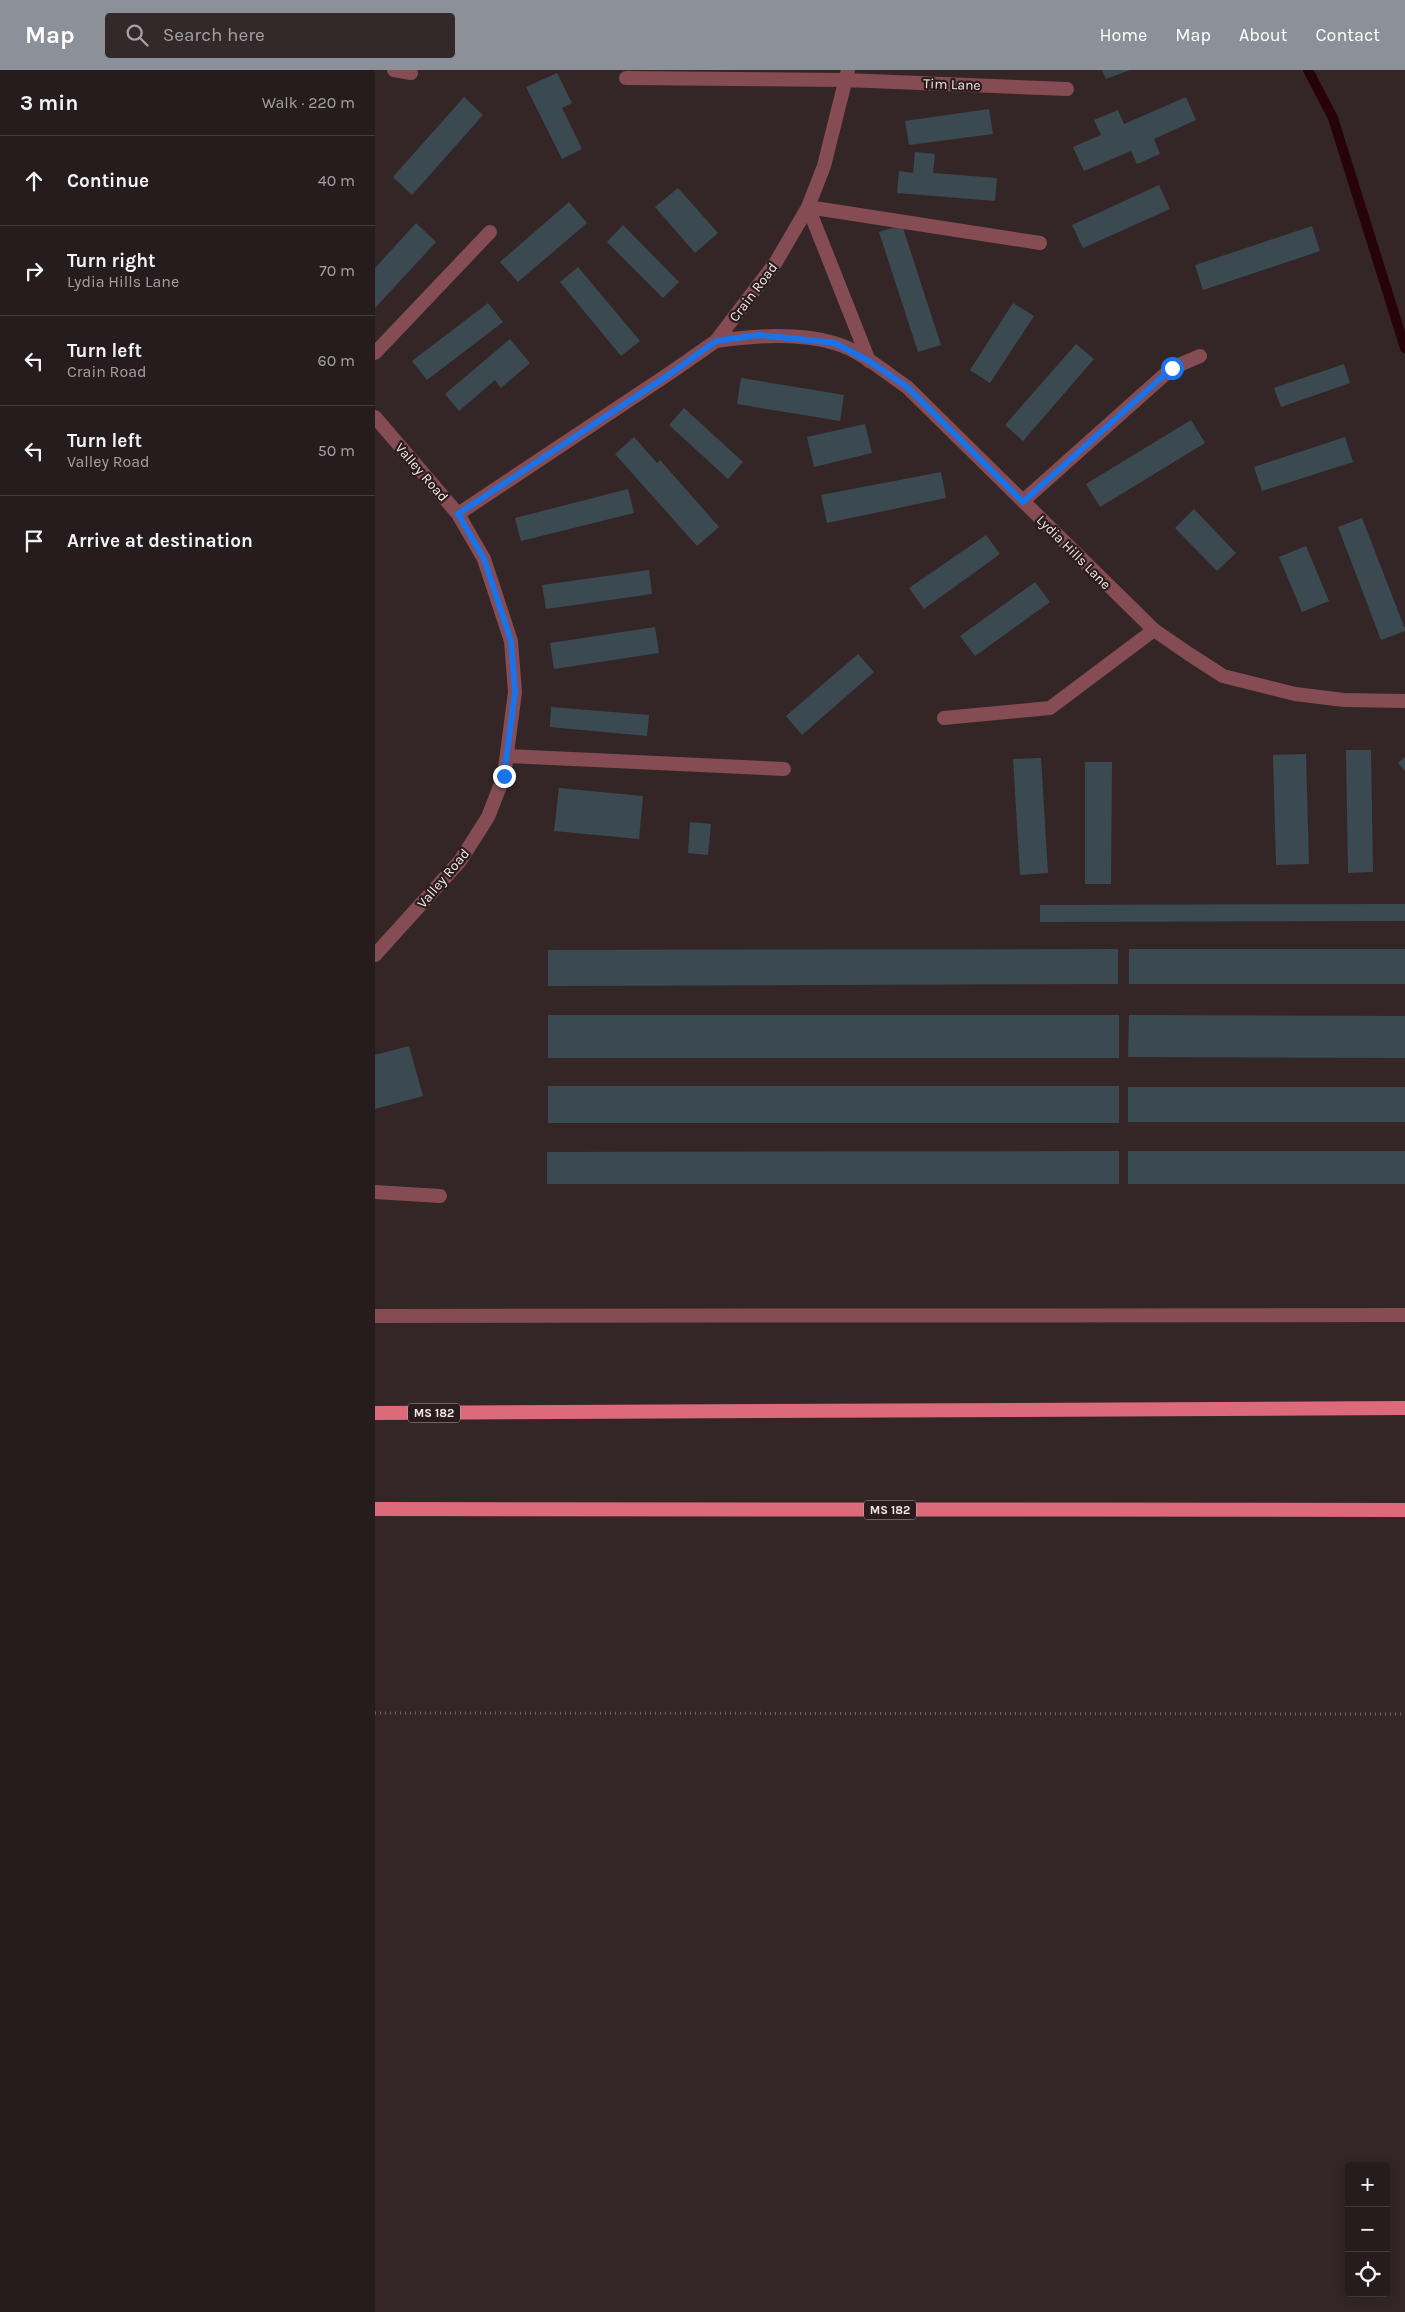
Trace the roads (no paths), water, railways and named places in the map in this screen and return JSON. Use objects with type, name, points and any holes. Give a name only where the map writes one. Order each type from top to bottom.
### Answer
[{"type":"main road","name":"MS 182","points":[[375,1413],[1405,1408]]},
{"type":"main road","name":"MS 182","points":[[375,1510],[1405,1510]]},
{"type":"street","points":[[394,70],[411,73]]},
{"type":"street","name":"Tim Lane","points":[[627,78],[847,75],[1067,89]]},
{"type":"street","name":"Crain Road","points":[[458,514],[670,374],[716,341],[776,262],[808,207],[824,166],[847,75]]},
{"type":"street","points":[[808,207],[1040,243]]},
{"type":"street","points":[[808,207],[869,361]]},
{"type":"street","points":[[375,352],[490,232]]},
{"type":"street","name":"Lydia Hills Lane","points":[[716,341],[759,335],[798,338],[835,343],[869,361],[907,387],[1154,630],[1223,676],[1295,694],[1344,700],[1405,701]]},
{"type":"street","points":[[1023,502],[1172,368],[1200,356]]},
{"type":"street","name":"Valley Road","points":[[375,417],[458,514],[484,559],[511,641],[515,692],[504,776],[488,817],[460,861],[375,954]]},
{"type":"street","points":[[944,718],[1050,708],[1154,630]]},
{"type":"street","points":[[507,756],[784,769]]},
{"type":"street","points":[[375,1192],[440,1196]]},
{"type":"street","points":[[375,1316],[1405,1314]]},
{"type":"waterway","points":[[1308,70],[1333,118],[1405,348]]}]
